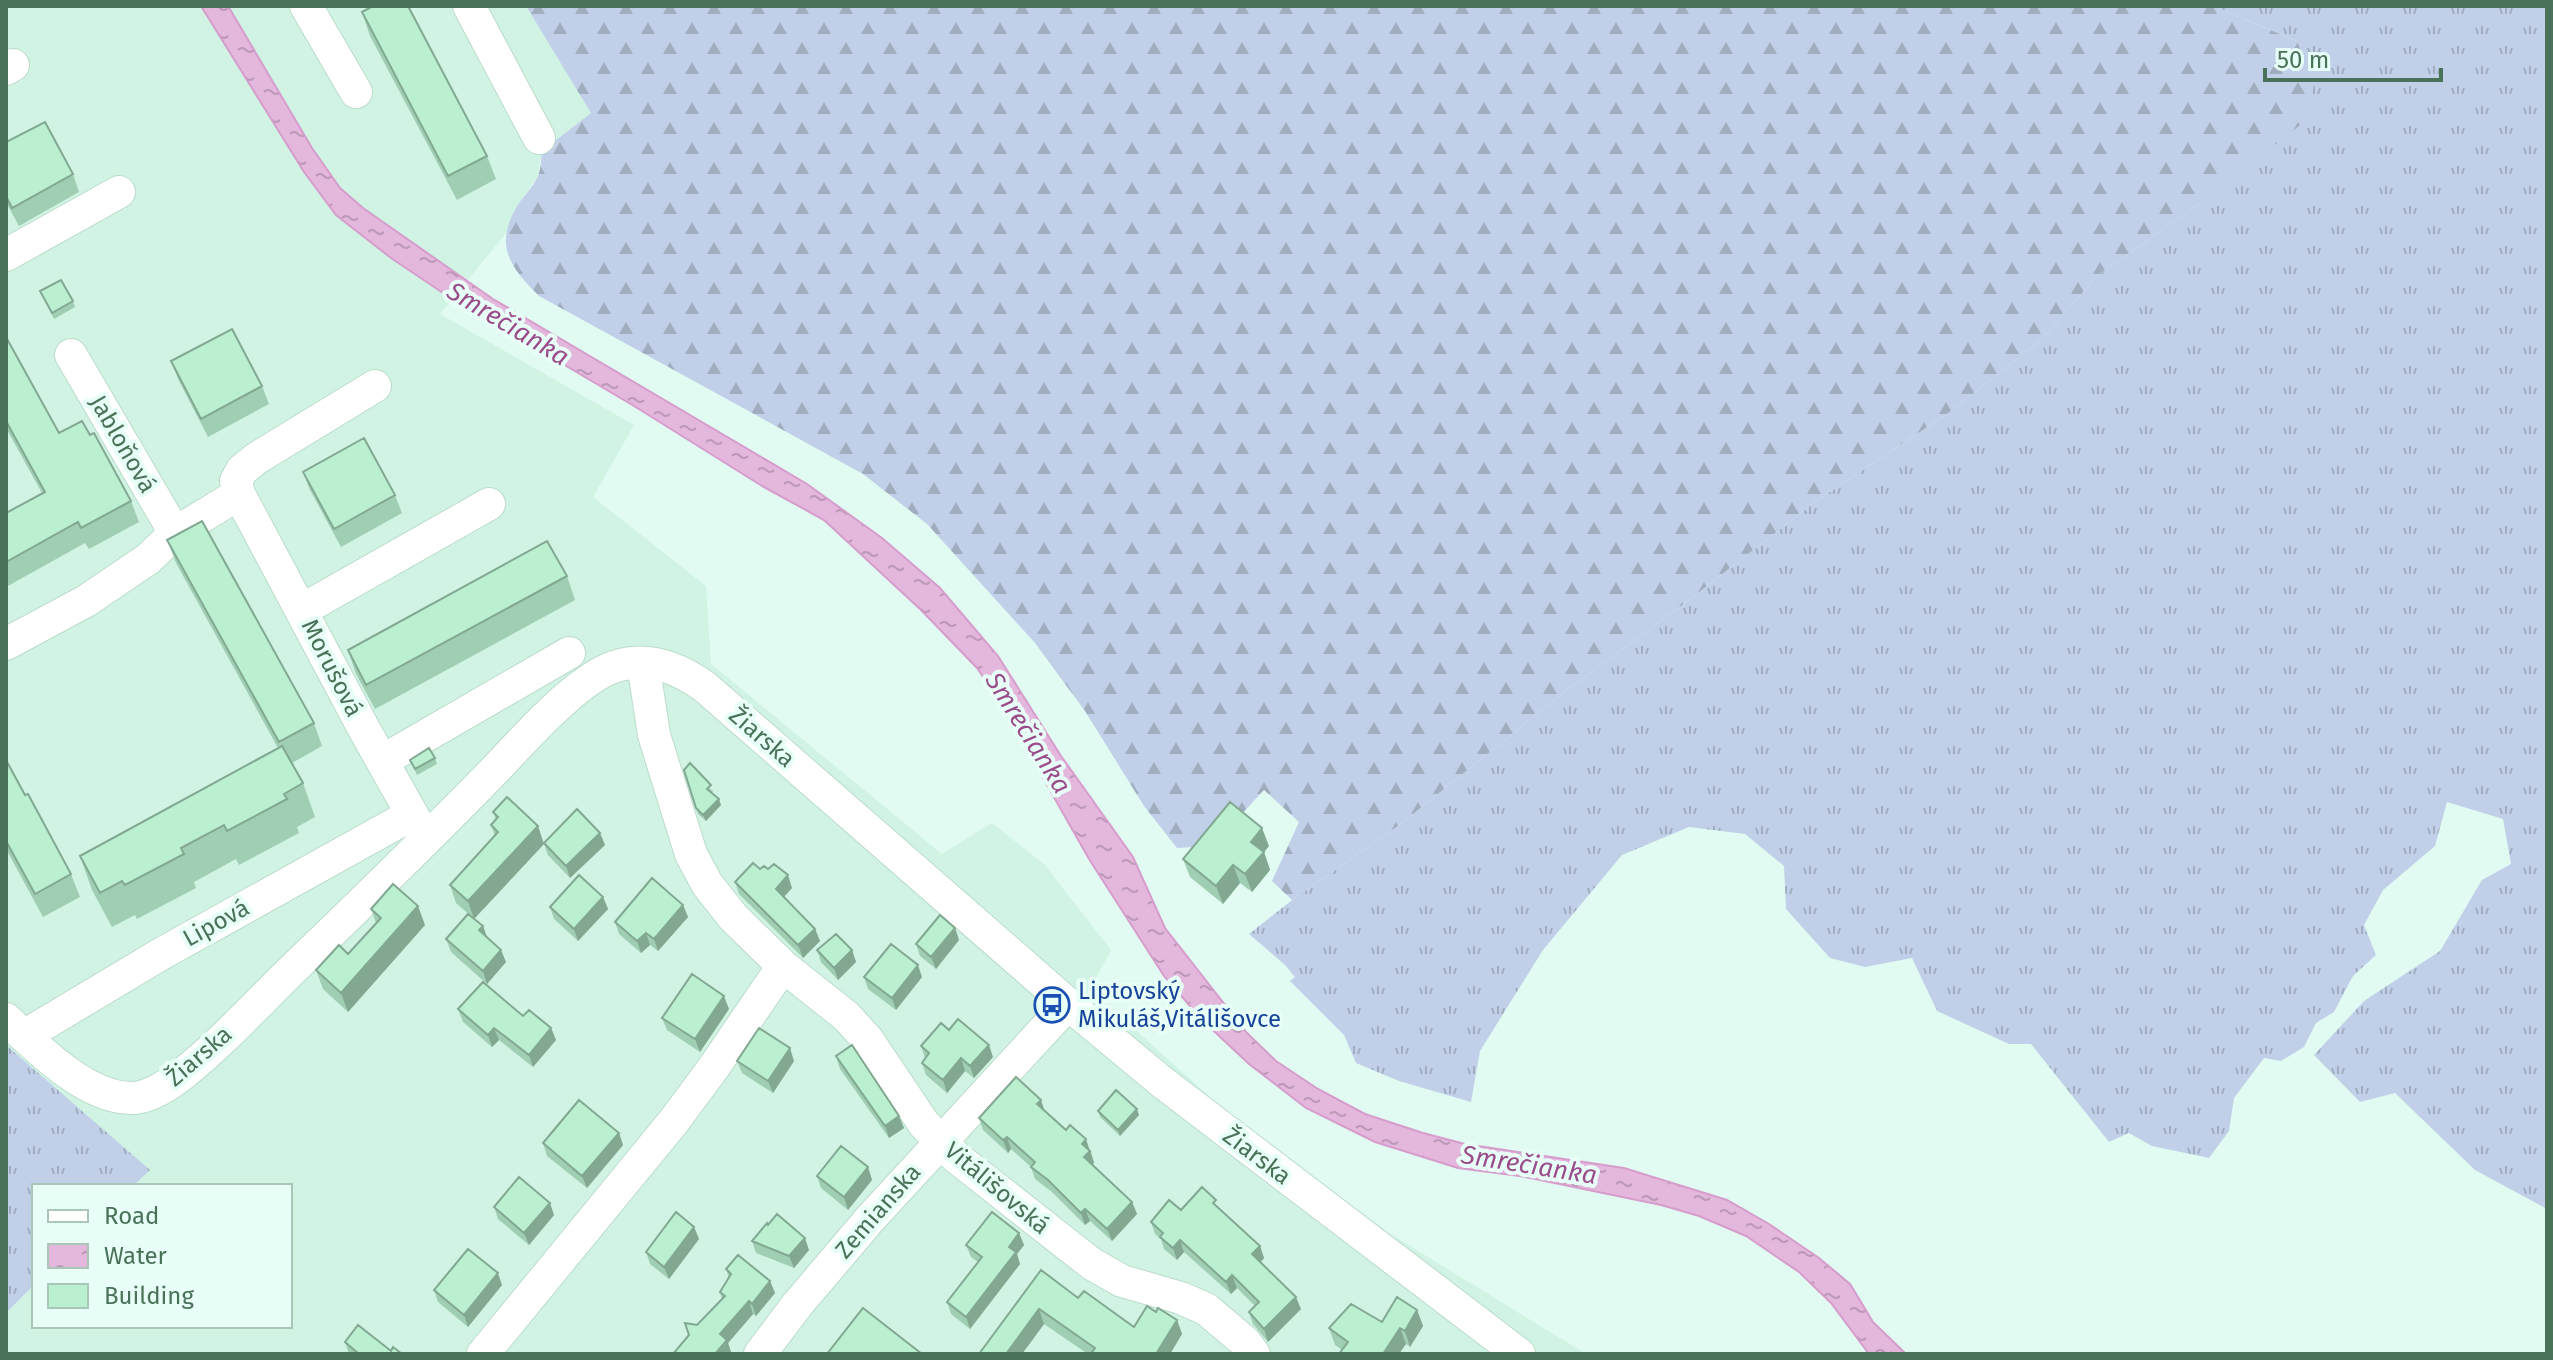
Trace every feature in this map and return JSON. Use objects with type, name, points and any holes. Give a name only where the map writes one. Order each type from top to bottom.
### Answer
[{"type":"street","points":[[306,6],[356,92]]},
{"type":"street","points":[[469,6],[539,138]]},
{"type":"street","points":[[6,255],[119,192]]},
{"type":"street","name":"Jabloňová","points":[[71,355],[175,533]]},
{"type":"street","points":[[6,644],[86,601],[148,559],[175,533],[239,494],[236,481],[242,470],[257,458],[375,386]]},
{"type":"street","name":"Morušová","points":[[239,494],[418,827]]},
{"type":"street","points":[[302,610],[489,504]]},
{"type":"street","points":[[382,761],[569,653]]},
{"type":"street","name":"Žiarska","points":[[15,1028],[84,1084],[111,1096],[134,1099],[161,1089],[180,1076],[240,1021],[418,827],[530,734],[582,686],[602,672],[620,665],[643,663],[674,669],[705,687],[1068,1004],[1238,1142],[1519,1354]]},
{"type":"street","name":"Vitálišovská","points":[[643,663],[654,735],[691,854],[707,884],[733,917],[783,966],[846,1016],[867,1039],[924,1124],[957,1158],[1092,1264],[1122,1281],[1181,1298],[1206,1309],[1254,1354]]},
{"type":"street","name":"Lipová","points":[[15,1028],[418,827]]},
{"type":"street","points":[[483,1354],[674,1121],[783,966]]},
{"type":"street","name":"Zemianska","points":[[760,1354],[797,1305],[941,1140],[1068,1004]]},
{"type":"shaded area","points":[[6,6],[526,6],[591,113],[542,151],[538,176],[515,209],[507,232],[440,314],[634,425],[593,497],[706,586],[711,664],[942,854],[992,823],[1044,864],[1111,950],[1090,989],[1230,1115],[1389,1233],[1586,1354],[6,1354],[6,1313],[32,1287],[32,1328],[292,1328],[292,1184],[135,1184],[149,1170],[6,1045]]},
{"type":"green space","points":[[526,6],[2213,6],[2297,41],[2314,85],[2308,119],[2203,201],[2097,276],[2043,338],[1947,414],[1819,499],[1567,690],[1398,826],[1292,900],[1272,881],[1299,822],[1264,790],[1212,846],[1177,848],[1144,806],[1085,711],[1035,643],[927,524],[863,474],[539,296],[520,276],[506,246],[510,222],[518,204],[538,176],[542,151],[591,113]]},
{"type":"green space","points":[[2213,6],[2547,6],[2547,1209],[2475,1170],[2395,1093],[2360,1102],[2314,1055],[2364,1001],[2440,951],[2482,880],[2511,864],[2503,819],[2447,802],[2435,846],[2383,890],[2364,925],[2376,955],[2353,976],[2334,1012],[2316,1023],[2304,1047],[2281,1061],[2264,1058],[2234,1098],[2229,1131],[2209,1158],[2152,1146],[2129,1133],[2109,1142],[2031,1044],[2009,1044],[1937,1011],[1912,958],[1865,967],[1830,958],[1786,909],[1784,866],[1745,834],[1689,827],[1622,855],[1543,950],[1480,1051],[1471,1102],[1399,1081],[1356,1063],[1344,1035],[1290,981],[1295,977],[1285,965],[1249,934],[1398,826],[1567,690],[1819,499],[1947,414],[2043,338],[2097,276],[2203,201],[2297,41]]},
{"type":"green space","points":[[6,1045],[150,1170],[135,1184],[32,1184],[32,1287],[6,1313]]},
{"type":"water","name":"Smrečianka","points":[[201,6],[228,6],[312,148],[340,188],[363,208],[493,299],[807,484],[882,538],[940,588],[998,656],[1061,756],[1133,857],[1165,928],[1247,1033],[1276,1061],[1318,1089],[1365,1114],[1423,1133],[1465,1144],[1624,1168],[1727,1200],[1819,1258],[1850,1284],[1873,1322],[1906,1354],[1869,1354],[1831,1303],[1799,1272],[1746,1236],[1699,1216],[1661,1205],[1520,1176],[1458,1168],[1375,1142],[1306,1108],[1249,1064],[1201,1019],[1164,976],[1089,859],[1000,702],[977,668],[921,610],[824,520],[762,486],[446,295],[391,258],[336,215],[304,172]]},
{"type":"building","points":[[373,6],[408,6],[487,156],[448,176],[362,12]]},
{"type":"building","points":[[45,122],[73,174],[12,208],[6,196],[6,142]]},
{"type":"building","points":[[61,280],[73,301],[52,313],[40,291]]},
{"type":"building","points":[[232,329],[262,386],[201,419],[171,361]]},
{"type":"building","points":[[6,337],[59,433],[82,421],[90,435],[94,433],[131,501],[81,528],[78,522],[6,562],[6,513],[45,492],[6,421]]},
{"type":"building","points":[[364,438],[395,495],[334,529],[303,472]]},
{"type":"building","points":[[202,521],[314,723],[279,742],[167,540]]},
{"type":"building","points":[[547,541],[567,576],[366,685],[348,650]]},
{"type":"building","points":[[282,746],[303,783],[284,794],[287,799],[227,831],[224,825],[181,848],[184,854],[125,885],[122,881],[100,893],[80,856]]},
{"type":"building","points":[[429,748],[435,758],[415,769],[410,760]]},
{"type":"building","points":[[6,760],[71,874],[35,894],[6,841]]},
{"type":"building","points":[[690,763],[711,785],[707,789],[719,799],[703,815],[696,808],[684,770]]},
{"type":"building","points":[[507,797],[538,826],[468,901],[450,885],[498,832],[491,825],[498,817],[493,812]]},
{"type":"building","points":[[1230,802],[1262,828],[1251,842],[1264,852],[1245,874],[1233,865],[1216,886],[1183,859]]},
{"type":"building","points":[[577,809],[600,833],[566,866],[544,843]]},
{"type":"building","points":[[753,863],[760,869],[764,866],[768,869],[774,864],[788,875],[776,889],[815,929],[798,945],[735,882]]},
{"type":"building","points":[[579,875],[603,897],[574,929],[550,907]]},
{"type":"building","points":[[652,878],[683,905],[654,939],[646,933],[637,941],[615,922]]},
{"type":"building","points":[[393,884],[418,906],[341,993],[316,970],[339,945],[348,954],[381,918],[371,909]]},
{"type":"building","points":[[468,914],[483,926],[479,930],[501,950],[483,971],[446,939]]},
{"type":"building","points":[[940,915],[955,928],[931,957],[916,944]]},
{"type":"building","points":[[836,934],[852,950],[834,968],[817,950]]},
{"type":"building","points":[[891,944],[918,965],[892,998],[864,977]]},
{"type":"building","points":[[692,974],[724,996],[695,1039],[662,1018]]},
{"type":"building","points":[[483,982],[523,1016],[529,1010],[551,1028],[529,1055],[494,1028],[488,1035],[458,1009]]},
{"type":"building","points":[[958,1019],[989,1045],[970,1066],[961,1058],[943,1080],[922,1063],[929,1053],[921,1046],[941,1023],[949,1030]]},
{"type":"building","points":[[759,1028],[790,1048],[768,1081],[737,1061]]},
{"type":"building","points":[[852,1045],[899,1116],[885,1126],[836,1056]]},
{"type":"building","points":[[1016,1077],[1041,1100],[1037,1104],[1066,1130],[1070,1125],[1086,1139],[1082,1144],[1090,1151],[1084,1157],[1132,1202],[1107,1229],[1085,1209],[1081,1213],[1031,1167],[1035,1162],[1007,1137],[1003,1140],[979,1118]]},
{"type":"building","points":[[1116,1090],[1137,1109],[1118,1130],[1098,1111]]},
{"type":"building","points":[[579,1100],[619,1133],[582,1176],[543,1143]]},
{"type":"building","points":[[841,1146],[868,1167],[844,1197],[817,1176]]},
{"type":"building","points":[[519,1177],[550,1203],[524,1233],[494,1207]]},
{"type":"building","points":[[1202,1187],[1216,1200],[1213,1203],[1260,1246],[1252,1254],[1296,1297],[1264,1329],[1249,1312],[1259,1302],[1232,1275],[1226,1282],[1180,1240],[1173,1248],[1160,1237],[1163,1233],[1151,1222],[1169,1200],[1181,1210]]},
{"type":"building","points":[[676,1212],[694,1227],[664,1267],[646,1252]]},
{"type":"building","points":[[992,1212],[1019,1233],[1009,1247],[1016,1252],[966,1317],[947,1302],[982,1257],[966,1245]]},
{"type":"building","points":[[777,1214],[805,1238],[789,1256],[752,1241]]},
{"type":"building","points":[[468,1249],[498,1273],[464,1315],[434,1290]]},
{"type":"building","points":[[738,1255],[770,1281],[752,1304],[749,1301],[720,1334],[727,1340],[715,1354],[673,1354],[689,1335],[685,1323],[697,1325],[725,1296],[720,1292],[731,1274],[726,1269]]},
{"type":"building","points":[[1041,1270],[1078,1298],[1084,1291],[1134,1327],[1147,1306],[1156,1312],[1158,1308],[1177,1320],[1156,1354],[1091,1354],[1095,1348],[1039,1309],[1006,1354],[979,1354]]},
{"type":"building","points":[[1397,1297],[1417,1310],[1405,1331],[1400,1328],[1383,1354],[1339,1354],[1348,1342],[1329,1328],[1351,1304],[1382,1322]]},
{"type":"building","points":[[863,1308],[922,1354],[827,1354]]},
{"type":"building","points":[[358,1325],[391,1351],[393,1347],[402,1354],[357,1354],[345,1342]]},
{"type":"place","name":"Liptovský Mikuláš,Vitálišovce","points":[[1052,1005]]}]
